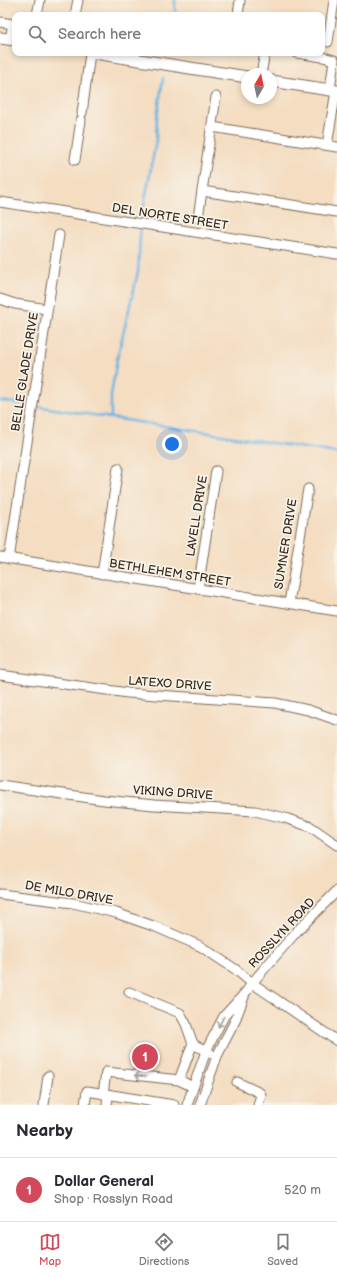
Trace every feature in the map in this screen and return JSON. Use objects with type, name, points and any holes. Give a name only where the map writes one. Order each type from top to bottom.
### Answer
[{"type":"main road","points":[[114,56],[241,76]]},
{"type":"main road","points":[[277,82],[334,91]]},
{"type":"street","points":[[38,12],[40,0]]},
{"type":"street","points":[[76,12],[78,0]]},
{"type":"street","points":[[238,12],[240,0]]},
{"type":"street","points":[[328,42],[334,0]]},
{"type":"street","points":[[0,22],[12,24]]},
{"type":"street","points":[[8,39],[12,27]]},
{"type":"street","points":[[75,160],[90,56]]},
{"type":"street","points":[[262,68],[264,56]]},
{"type":"street","points":[[316,56],[335,61],[334,123],[327,145]]},
{"type":"street","points":[[198,218],[216,97]]},
{"type":"street","points":[[212,127],[337,147]]},
{"type":"street","points":[[202,191],[337,212]]},
{"type":"street","name":"DEL NORTE STREET","points":[[0,202],[337,254]]},
{"type":"street","name":"BELLE GLADE DRIVE","points":[[4,558],[31,416],[59,236]]},
{"type":"street","points":[[0,299],[15,304],[47,309]]},
{"type":"street","points":[[102,574],[118,468]]},
{"type":"street","name":"LAVELL DRIVE","points":[[198,589],[216,471]]},
{"type":"street","name":"SUMNER DRIVE","points":[[289,603],[308,489]]},
{"type":"street","name":"BETHLEHEM STREET","points":[[4,558],[337,611]]},
{"type":"street","name":"LATEXO DRIVE","points":[[0,675],[128,693],[275,703],[308,710],[337,720]]},
{"type":"street","name":"VIKING DRIVE","points":[[0,785],[104,800],[154,805],[255,810],[311,827],[337,845]]},
{"type":"street","name":"ROSSLYN ROAD","points":[[187,1105],[206,1051],[224,1016],[297,932],[337,892]]},
{"type":"street","name":"DE MILO DRIVE","points":[[0,894],[74,903],[116,913],[156,927],[200,946],[337,1041]]},
{"type":"street","points":[[129,992],[180,1013],[193,1043],[217,1056]]},
{"type":"street","name":"ROSSLYN ROAD","points":[[200,1105],[217,1056],[234,1023],[246,992]]},
{"type":"street","points":[[179,1080],[193,1043]]},
{"type":"street","points":[[107,1105],[106,1072],[179,1080],[193,1087]]},
{"type":"street","points":[[44,1105],[48,1076]]},
{"type":"street","points":[[237,1082],[260,1093],[261,1095],[258,1105]]},
{"type":"street","points":[[85,1105],[87,1091],[168,1104]]},
{"type":"waterway","points":[[175,0],[175,12]]},
{"type":"waterway","points":[[106,417],[111,418],[111,395],[117,359],[138,272],[141,221],[156,141],[157,117],[163,78]]},
{"type":"waterway","points":[[0,401],[30,405]]},
{"type":"waterway","points":[[35,406],[337,453]]},
{"type":"place","name":"Dollar General","points":[[145,1057]]}]
